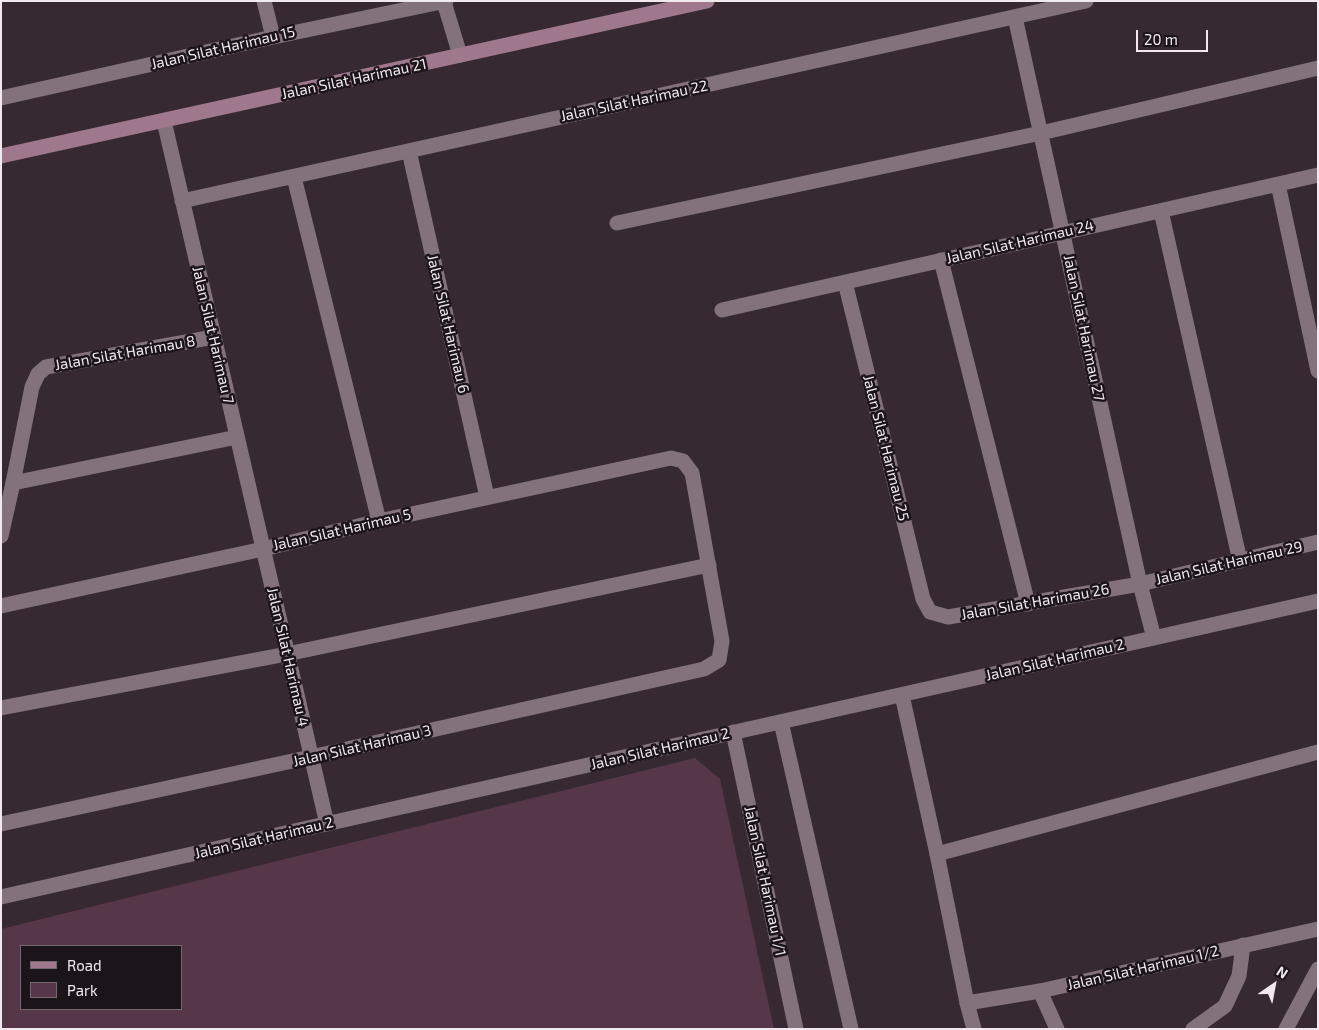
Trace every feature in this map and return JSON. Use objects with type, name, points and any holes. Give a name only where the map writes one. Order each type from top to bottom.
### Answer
[{"type":"street","points":[[264,1],[273,37]]},
{"type":"street","name":"Jalan Silat Harimau 21","points":[[1,156],[708,1]]},
{"type":"street","name":"Jalan Silat Harimau 22","points":[[182,202],[1086,1]]},
{"type":"street","points":[[445,2],[460,56]]},
{"type":"street","name":"Jalan Silat Harimau 15","points":[[1,98],[273,37],[445,2]]},
{"type":"street","name":"Jalan Silat Harimau 27","points":[[1015,17],[1140,584],[1154,638]]},
{"type":"street","points":[[617,223],[1041,133],[1318,68]]},
{"type":"street","name":"Jalan Silat Harimau 7","points":[[164,121],[263,549]]},
{"type":"street","name":"Jalan Silat Harimau 6","points":[[408,151],[487,497]]},
{"type":"street","name":"Jalan Silat Harimau 24","points":[[722,310],[1318,175]]},
{"type":"street","points":[[294,177],[379,520]]},
{"type":"street","points":[[1278,184],[1318,371]]},
{"type":"street","points":[[1161,211],[1240,561]]},
{"type":"street","points":[[941,260],[1028,604]]},
{"type":"street","name":"Jalan Silat Harimau 25","points":[[845,282],[922,599],[930,612]]},
{"type":"street","name":"Jalan Silat Harimau 8","points":[[13,483],[32,387],[38,374],[46,367],[214,337]]},
{"type":"street","points":[[1,536],[13,483],[237,437]]},
{"type":"street","name":"Jalan Silat Harimau 5","points":[[1,606],[263,549],[379,520],[671,458],[683,461],[692,473],[709,565]]},
{"type":"street","name":"Jalan Silat Harimau 29","points":[[1140,584],[1318,542]]},
{"type":"street","name":"Jalan Silat Harimau 4","points":[[263,549],[327,824]]},
{"type":"street","points":[[1,708],[287,654],[709,565]]},
{"type":"street","name":"Jalan Silat Harimau 3","points":[[1,824],[704,669],[719,660],[722,641],[709,565]]},
{"type":"street","name":"Jalan Silat Harimau 26","points":[[930,612],[948,617],[1140,584]]},
{"type":"street","name":"Jalan Silat Harimau 2","points":[[1,897],[1318,601]]},
{"type":"street","points":[[902,694],[974,1029]]},
{"type":"street","points":[[781,722],[851,1029]]},
{"type":"street","name":"Jalan Silat Harimau 1/1","points":[[733,732],[796,1029]]},
{"type":"street","points":[[937,854],[1318,752]]},
{"type":"street","name":"Jalan Silat Harimau 1/2","points":[[967,1003],[1040,991],[1318,929]]},
{"type":"street","points":[[1193,1029],[1225,1006],[1239,976],[1243,945]]},
{"type":"street","points":[[1286,1029],[1318,969]]},
{"type":"street","points":[[1040,991],[1057,1029]]},
{"type":"green space","points":[[695,758],[720,779],[774,1029],[1,1029],[1,929]]}]
